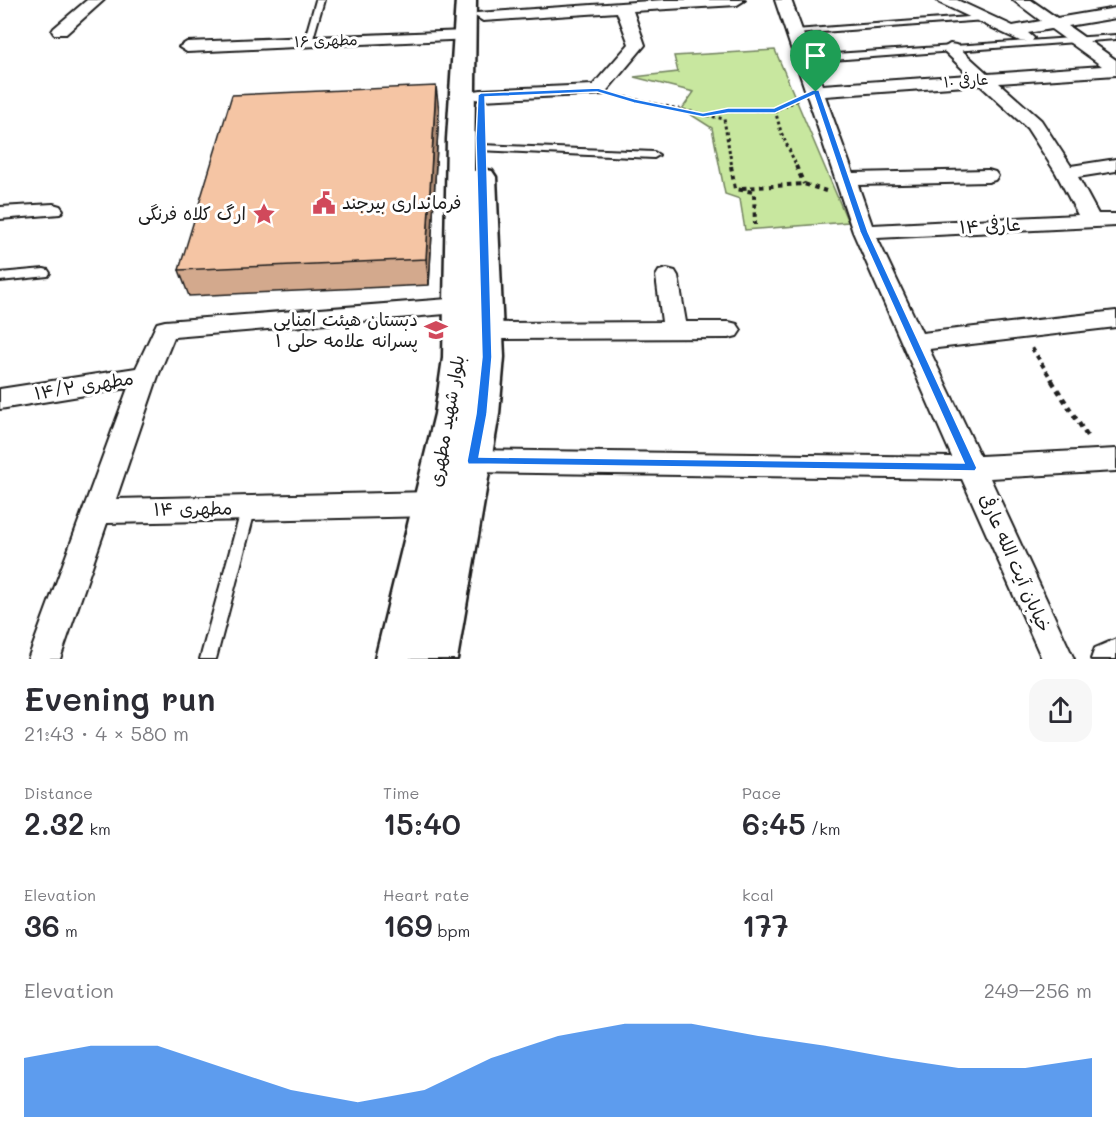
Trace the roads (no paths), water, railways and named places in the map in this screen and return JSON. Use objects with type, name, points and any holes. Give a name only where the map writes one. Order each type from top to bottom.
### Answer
[{"type":"main road","name":"بلوار شهید مطهری","points":[[434,659],[481,414],[487,331],[481,95],[474,13]]},
{"type":"main road","name":"بلوار شهید مطهری","points":[[398,659],[433,504],[456,391],[460,358],[460,139],[474,13]]},
{"type":"street","points":[[60,31],[96,0]]},
{"type":"street","name":"مطهری ۱۶","points":[[187,47],[308,42],[474,13],[624,9],[685,2],[737,0]]},
{"type":"street","name":"خیابان آیت الله عارفی","points":[[783,0],[864,232],[1058,659]]},
{"type":"street","points":[[945,0],[1036,42]]},
{"type":"street","points":[[1021,0],[1116,69]]},
{"type":"street","points":[[481,95],[598,90],[637,45],[624,9]]},
{"type":"street","points":[[1012,31],[1116,13]]},
{"type":"street","points":[[950,49],[1034,124],[1066,173],[1091,221]]},
{"type":"street","name":"عارفی ۱۰","points":[[816,92],[1116,69]]},
{"type":"street","points":[[1066,173],[1116,165]]},
{"type":"street","points":[[850,190],[988,176]]},
{"type":"street","points":[[0,213],[53,210]]},
{"type":"street","name":"عارفی ۱۴","points":[[864,232],[1116,220]]},
{"type":"street","points":[[667,276],[675,330]]},
{"type":"street","name":"مطهری ۱۴/۲","points":[[0,399],[145,376],[165,329],[461,306]]},
{"type":"street","points":[[914,342],[1116,319]]},
{"type":"street","points":[[487,331],[729,330]]},
{"type":"street","points":[[44,659],[145,376]]},
{"type":"street","points":[[472,461],[971,468],[1109,460]]},
{"type":"street","name":"مطهری ۱۴","points":[[96,511],[433,504]]},
{"type":"street","points":[[1107,659],[1116,654]]},
{"type":"lane","points":[[308,42],[320,0]]},
{"type":"lane","points":[[795,32],[982,18]]},
{"type":"lane","points":[[805,59],[1116,37]]},
{"type":"lane","points":[[481,148],[654,155]]},
{"type":"lane","points":[[0,277],[44,273]]},
{"type":"lane","points":[[208,659],[249,507]]},
{"type":"place","name":"فرمانداری بیرجند","points":[[324,203]]},
{"type":"place","name":"ارگ کلاه فرنگی","points":[[264,214]]},
{"type":"place","name":"دبستان هیئت امنایی پسرانه علامه حلی ۱","points":[[436,330]]}]
